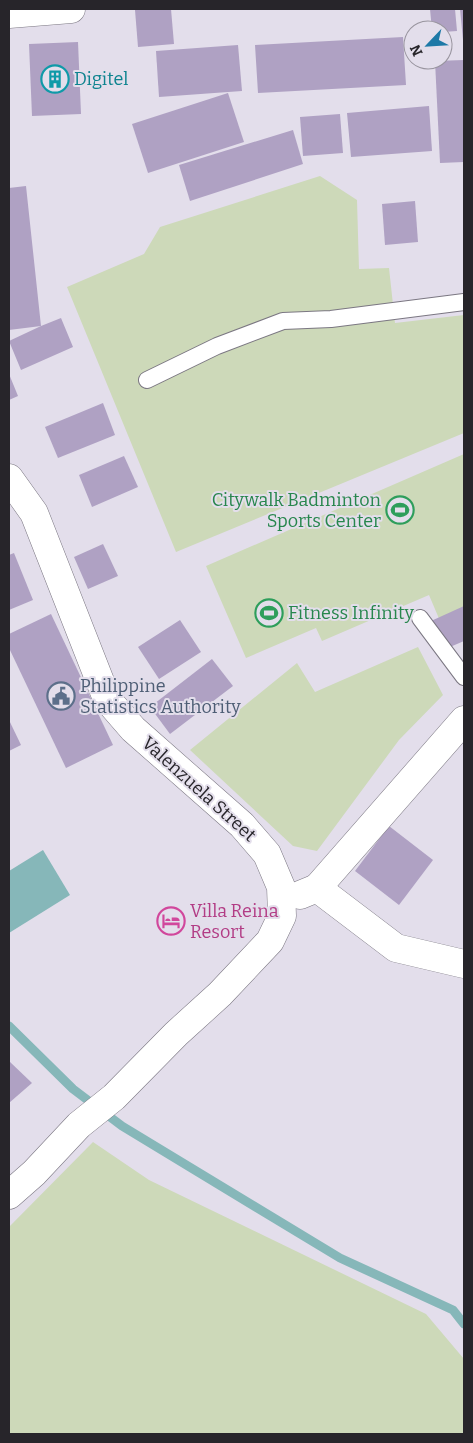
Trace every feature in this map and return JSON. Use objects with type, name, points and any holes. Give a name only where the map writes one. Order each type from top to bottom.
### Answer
[{"type":"street","points":[[9,14],[71,9]]},
{"type":"street","name":"Valenzuela Street","points":[[9,478],[34,514],[107,700],[133,729],[242,825],[267,854],[281,887],[282,902],[282,916],[270,941],[114,1097],[79,1124],[34,1173],[9,1195]]},
{"type":"street","points":[[282,902],[317,888],[462,728]]},
{"type":"street","points":[[317,888],[396,948],[464,964]]},
{"type":"lane","points":[[147,380],[216,346],[283,321],[331,319],[464,302]]},
{"type":"lane","points":[[420,618],[464,677]]},
{"type":"shaded area","points":[[320,176],[357,200],[359,269],[389,268],[395,323],[464,315],[464,433],[176,552],[67,287],[144,254],[160,227]]},
{"type":"shaded area","name":"Citywalk Badminton Sports Center","points":[[464,454],[464,618],[443,628],[429,595],[322,641],[316,628],[246,658],[206,566]]},
{"type":"shaded area","points":[[418,647],[443,695],[399,740],[317,851],[293,846],[190,750],[297,663],[315,692]]},
{"type":"shaded area","points":[[43,850],[70,895],[9,933],[9,871]]},
{"type":"shaded area","points":[[93,1142],[149,1180],[426,1314],[464,1359],[464,1434],[9,1434],[9,1227]]},
{"type":"building","points":[[171,9],[174,44],[138,47],[135,10]]},
{"type":"building","points":[[430,9],[455,9],[457,31],[453,31],[453,20],[431,20]]},
{"type":"building","points":[[460,9],[464,9],[464,40],[463,40]]},
{"type":"building","points":[[403,37],[403,70],[405,70],[406,85],[258,93],[255,45]]},
{"type":"building","name":"Digitel","points":[[78,42],[81,114],[32,116],[29,44]]},
{"type":"building","points":[[238,45],[242,91],[159,97],[156,51]]},
{"type":"building","points":[[453,60],[464,60],[464,162],[440,163],[435,70],[453,70]]},
{"type":"building","points":[[228,93],[244,142],[148,173],[132,124]]},
{"type":"building","points":[[429,106],[432,151],[351,157],[347,113]]},
{"type":"building","points":[[340,114],[343,153],[303,156],[300,117]]},
{"type":"building","points":[[293,130],[303,164],[190,201],[179,165]]},
{"type":"building","points":[[26,186],[41,326],[9,330],[9,188]]},
{"type":"building","points":[[415,201],[418,242],[385,245],[382,204]]},
{"type":"building","points":[[61,318],[73,347],[21,370],[9,341]]},
{"type":"building","points":[[9,374],[18,396],[9,400]]},
{"type":"building","points":[[103,403],[115,435],[58,458],[45,427]]},
{"type":"building","points":[[124,456],[138,487],[92,507],[79,475]]},
{"type":"building","points":[[103,544],[118,576],[88,589],[74,557]]},
{"type":"building","points":[[14,553],[33,600],[9,610],[9,555]]},
{"type":"building","points":[[464,606],[464,641],[443,650],[431,621]]},
{"type":"building","name":"Philippine Statistics Authority","points":[[51,614],[113,745],[66,768],[9,648],[9,634]]},
{"type":"building","points":[[180,620],[201,652],[159,679],[138,647]]},
{"type":"building","points":[[212,659],[233,686],[170,734],[150,707]]},
{"type":"building","points":[[9,720],[21,745],[9,751]]},
{"type":"building","points":[[389,826],[433,860],[399,905],[355,871]]},
{"type":"building","points":[[9,1061],[32,1083],[9,1103]]},
{"type":"waterway","points":[[9,1026],[73,1089],[122,1126],[340,1258],[453,1310],[464,1324]]},
{"type":"place","name":"Digitel","points":[[55,79]]},
{"type":"place","name":"Citywalk Badminton Sports Center","points":[[400,510]]},
{"type":"place","name":"Fitness Infinity","points":[[269,613]]},
{"type":"place","name":"Philippine Statistics Authority","points":[[61,696]]},
{"type":"place","name":"Villa Reina Resort","points":[[171,921]]}]
